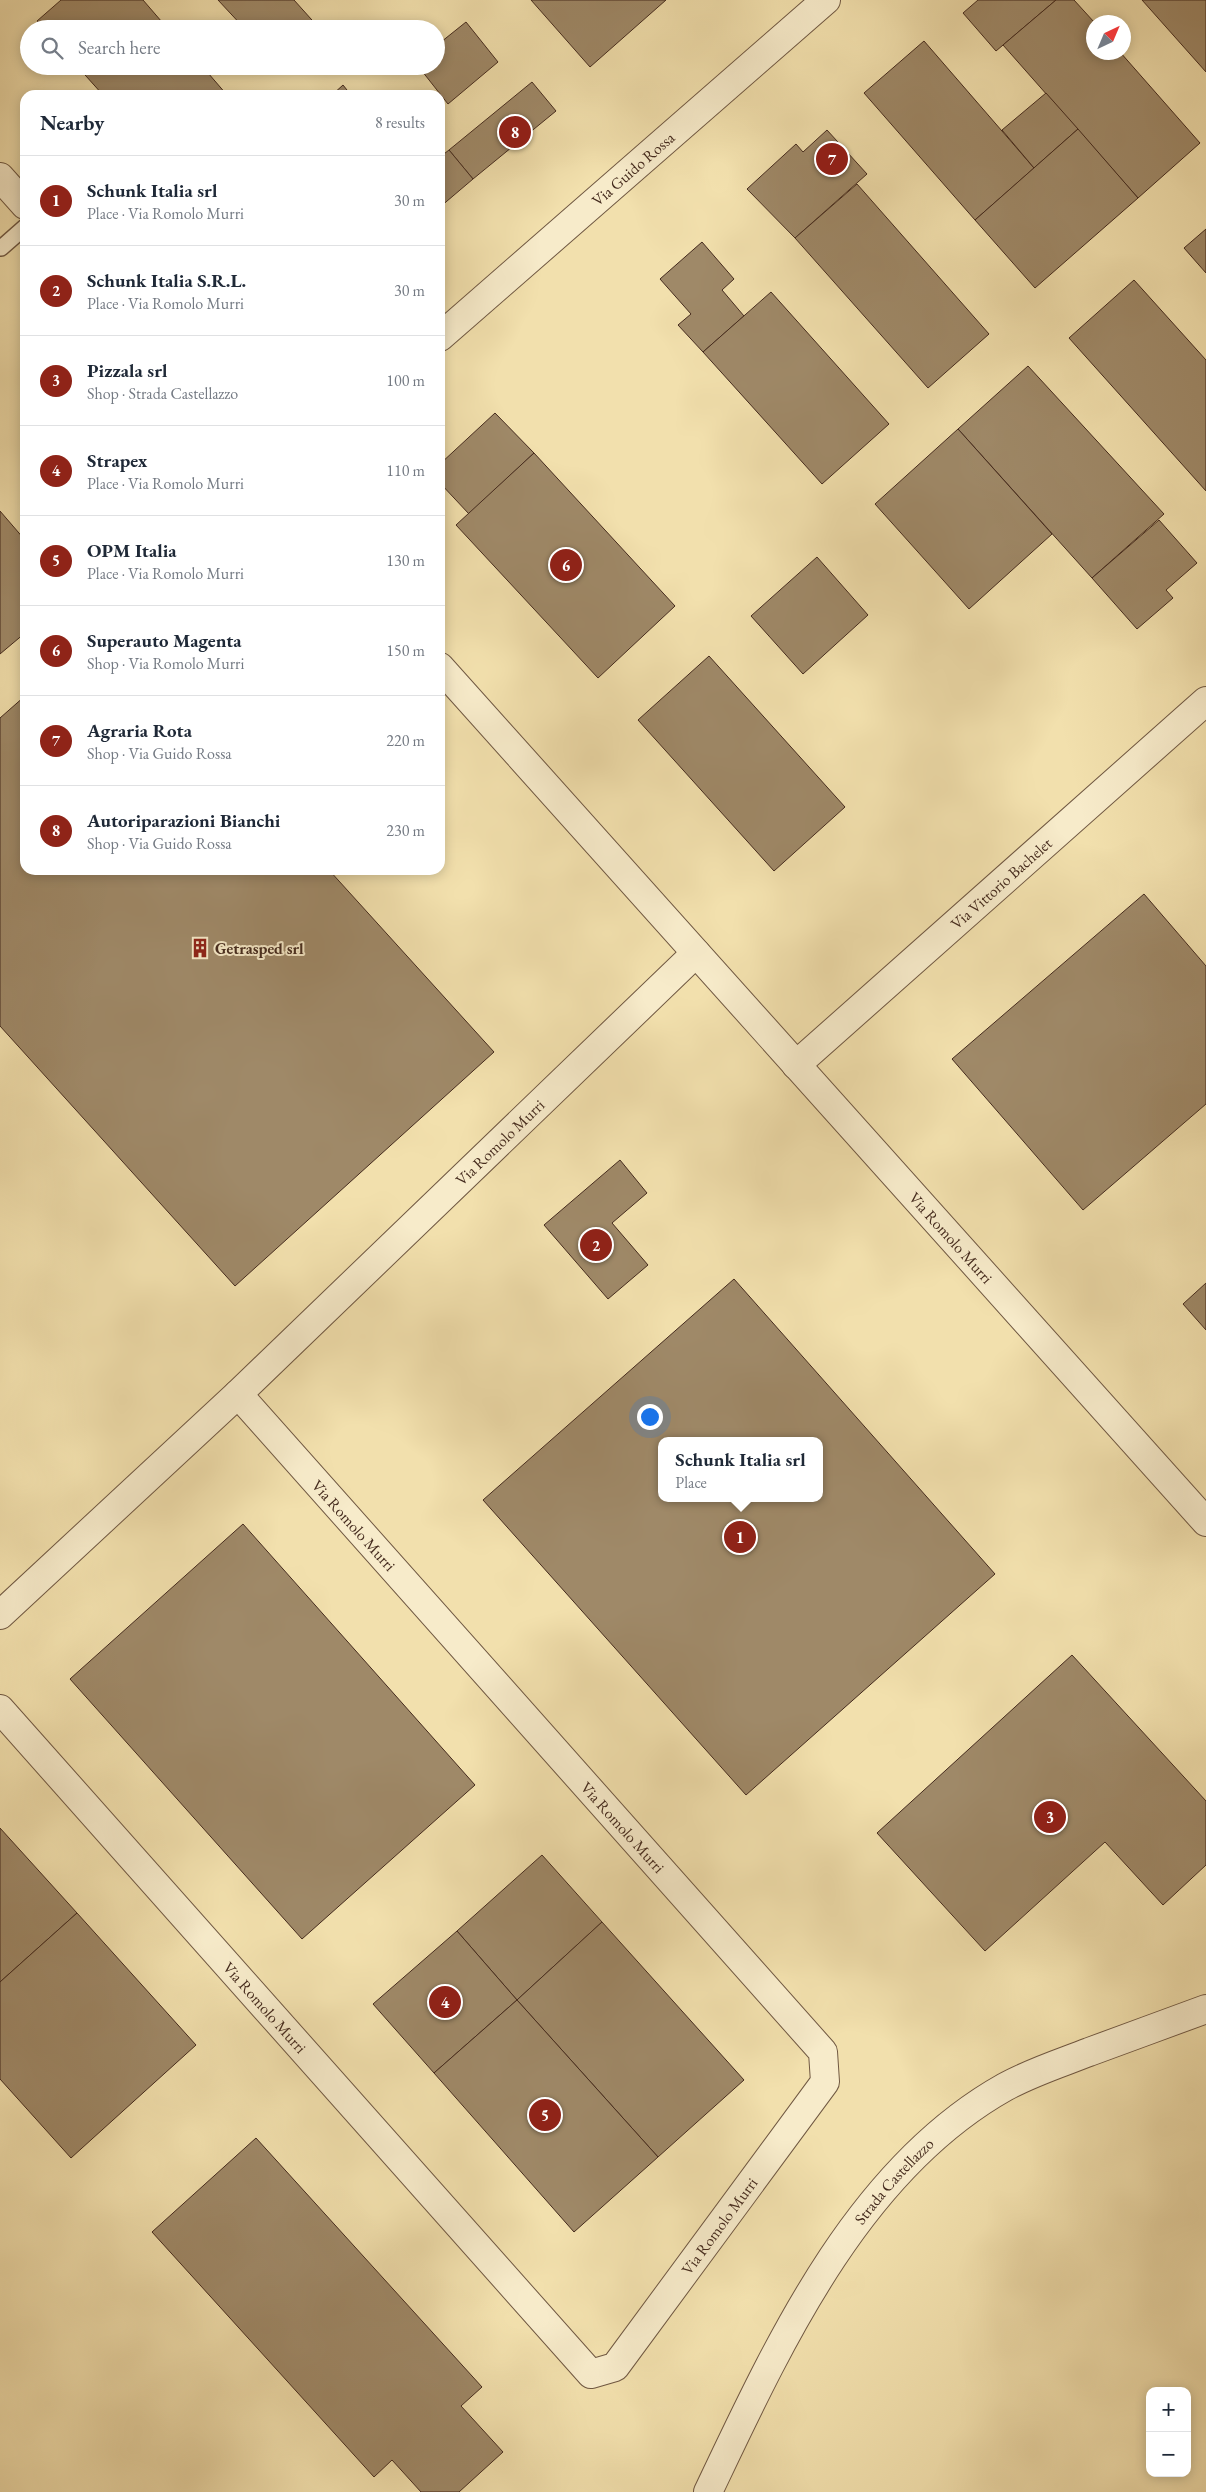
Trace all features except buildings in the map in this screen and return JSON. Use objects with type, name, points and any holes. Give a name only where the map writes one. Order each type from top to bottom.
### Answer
[{"type":"street","name":"Via Guido Rossa","points":[[445,333],[826,0]]},
{"type":"street","points":[[0,177],[20,199]]},
{"type":"street","name":"Via Romolo Murri","points":[[445,673],[1206,1522]]},
{"type":"street","name":"Via Vittorio Bachelet","points":[[796,1066],[1206,701]]},
{"type":"street","name":"Via Romolo Murri","points":[[0,1615],[238,1394],[696,953]]},
{"type":"street","name":"Via Romolo Murri","points":[[0,1709],[591,2374],[615,2367],[825,2082],[823,2052],[238,1394]]},
{"type":"street","name":"Strada Castellazzo","points":[[708,2492],[766,2370],[827,2265],[862,2215],[937,2135],[984,2100],[1037,2072],[1206,2008]]},
{"type":"lane","points":[[1,248],[20,231]]},
{"type":"place","name":"Autoriparazioni Bianchi","points":[[515,132]]},
{"type":"place","name":"Agraria Rota","points":[[832,159]]},
{"type":"place","name":"Superauto Magenta","points":[[566,565]]},
{"type":"place","name":"Getrasped srl","points":[[200,948]]},
{"type":"place","name":"Schunk Italia S.R.L.","points":[[596,1245]]},
{"type":"place","name":"Schunk Italia srl","points":[[740,1537]]},
{"type":"place","name":"Pizzala srl","points":[[1050,1817]]},
{"type":"place","name":"Strapex","points":[[445,2002]]},
{"type":"place","name":"OPM Italia","points":[[545,2115]]}]
